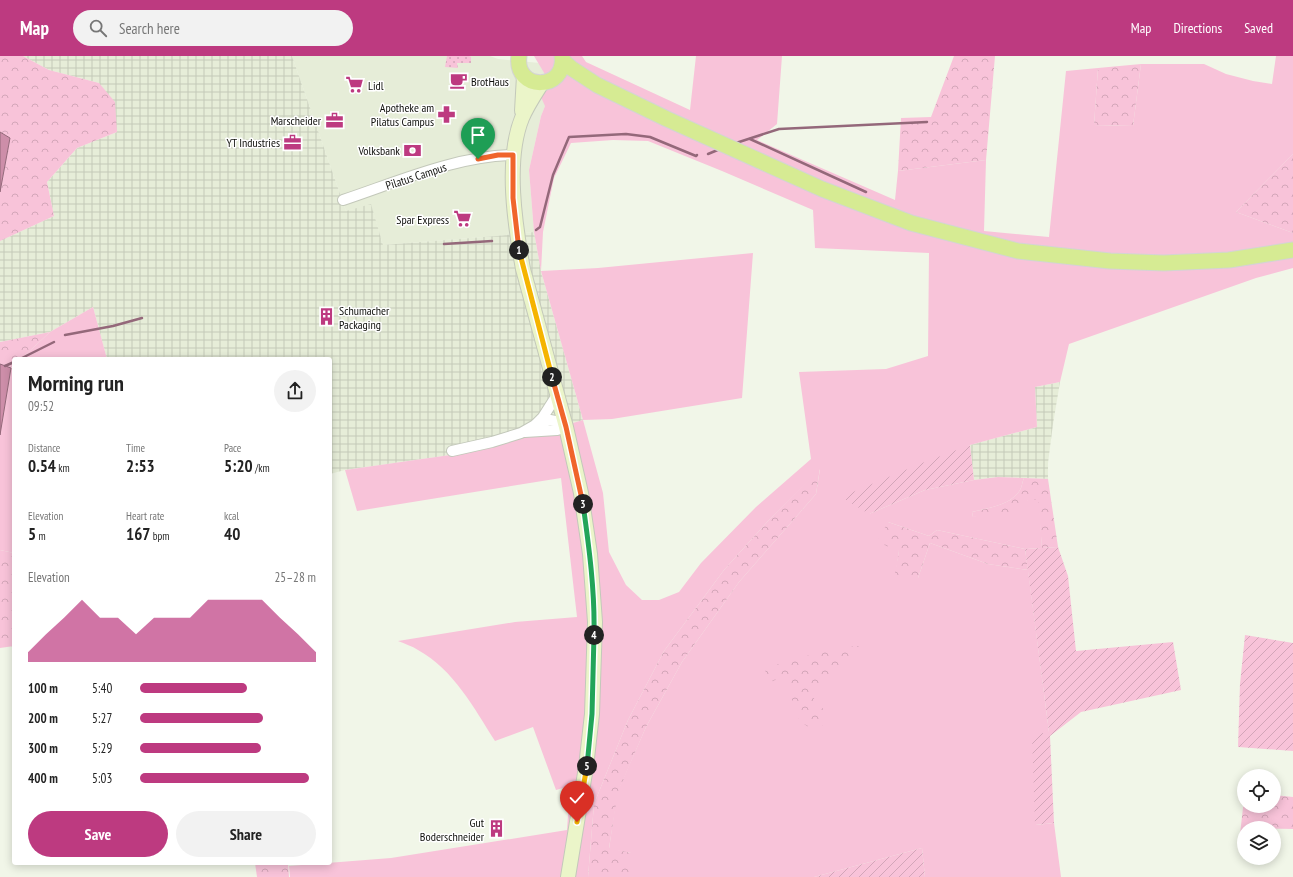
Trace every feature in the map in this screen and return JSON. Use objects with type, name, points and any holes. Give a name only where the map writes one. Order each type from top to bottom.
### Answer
[{"type":"main road","points":[[516,58],[524,76],[535,83],[568,78],[597,85]]},
{"type":"main road","points":[[522,118],[549,80],[560,72],[562,58]]},
{"type":"main road","points":[[562,58],[571,68],[597,85],[822,189],[910,223],[1018,251],[1110,261],[1164,263],[1229,260],[1293,250]]},
{"type":"main road","points":[[524,76],[522,118],[516,136],[513,155],[513,198],[519,250],[566,425],[581,493],[589,546],[595,622],[592,714],[586,767],[568,877]]},
{"type":"street","name":"Pilatus Campus","points":[[343,200],[441,167],[498,155],[513,155]]},
{"type":"street","points":[[535,425],[543,417],[557,395]]},
{"type":"street","points":[[522,433],[535,425],[550,420],[566,425]]},
{"type":"street","points":[[452,451],[492,442],[522,433],[557,430],[566,425]]},
{"type":"shaded area","points":[[23,56],[292,56],[346,211],[371,204],[383,245],[534,232],[541,271],[583,420],[478,451],[345,470],[332,473],[332,357],[106,357],[93,307],[50,332],[0,342],[0,241],[54,216],[47,182],[77,148],[117,132],[99,83],[49,70]]},
{"type":"shaded area","points":[[292,56],[490,56],[498,59],[540,63],[553,86],[541,116],[529,170],[534,232],[383,245],[371,205],[346,211]]},
{"type":"shaded area","points":[[0,132],[10,138],[0,192]]},
{"type":"shaded area","points":[[0,364],[11,368],[0,435]]},
{"type":"shaded area","points":[[1060,382],[1048,463],[1048,479],[998,477],[974,480],[970,445],[1037,427],[1035,387]]},
{"type":"green space","points":[[0,56],[23,56],[49,70],[99,83],[115,102],[117,132],[77,148],[47,182],[54,216],[0,241],[0,192],[10,138],[0,132]]},
{"type":"green space","points":[[447,56],[469,56],[471,57],[471,63],[457,63],[458,68],[445,67]]},
{"type":"green space","points":[[534,56],[582,56],[586,62],[690,110],[696,56],[782,56],[777,124],[757,140],[895,200],[898,171],[986,160],[984,231],[1049,237],[1066,71],[1098,68],[1094,125],[1133,126],[1141,64],[1204,64],[1226,74],[1272,84],[1276,56],[1293,56],[1293,154],[1236,212],[1293,233],[1293,268],[1256,278],[1069,344],[1060,382],[1035,387],[1037,427],[970,445],[869,514],[925,490],[974,480],[998,477],[1024,478],[1020,490],[1011,500],[992,508],[972,512],[973,517],[1028,500],[1039,500],[1042,548],[1025,549],[937,530],[929,536],[888,522],[899,551],[895,578],[918,578],[930,543],[988,564],[1028,570],[1049,732],[1036,825],[1054,823],[1061,877],[925,877],[922,848],[814,877],[603,877],[603,872],[630,873],[631,853],[609,849],[617,793],[646,727],[682,662],[739,582],[816,494],[820,469],[768,521],[724,570],[664,651],[628,720],[594,804],[588,877],[290,877],[289,866],[332,865],[332,863],[391,858],[567,830],[570,786],[556,790],[533,727],[495,741],[471,703],[453,679],[431,658],[411,646],[398,641],[515,622],[577,617],[561,478],[357,511],[345,470],[478,451],[583,420],[603,493],[609,552],[626,585],[642,600],[659,600],[679,592],[701,563],[756,507],[811,459],[799,372],[886,369],[928,356],[929,253],[815,248],[813,210],[648,141],[613,140],[571,143],[554,178],[543,232],[541,271],[534,232],[529,170],[541,116],[545,106],[540,95],[552,86]]},
{"type":"green space","points":[[954,56],[995,56],[986,160],[898,171],[901,118],[931,117]]},
{"type":"green space","points":[[1141,64],[1133,126],[1094,125],[1098,68]]},
{"type":"green space","points":[[1293,154],[1293,233],[1236,212]]},
{"type":"green space","points":[[753,253],[742,398],[612,419],[583,420],[541,271],[598,268]]},
{"type":"green space","points":[[93,307],[106,357],[23,357],[50,332]]},
{"type":"green space","points":[[50,332],[23,357],[12,357],[11,368],[0,364],[0,342]]},
{"type":"green space","points":[[12,367],[12,553],[0,550],[0,435]]},
{"type":"green space","points":[[970,445],[974,480],[925,490],[869,514],[841,497],[922,463]]},
{"type":"green space","points":[[820,468],[816,494],[739,582],[682,662],[646,727],[618,792],[609,848],[631,853],[631,873],[604,873],[603,877],[588,877],[594,804],[628,720],[664,651],[724,570],[768,521]]},
{"type":"green space","points":[[1024,478],[1048,479],[1058,547],[1042,548],[1038,500],[1028,500],[1017,513],[973,517],[972,512],[992,508],[1011,500],[1020,490]]},
{"type":"green space","points":[[888,522],[929,536],[937,530],[1025,549],[1028,570],[988,564],[930,543],[918,578],[894,578],[899,551],[877,542]]},
{"type":"green space","points":[[1058,547],[1068,576],[1076,651],[1173,642],[1181,690],[1081,712],[1050,736],[1054,823],[1035,825],[1032,735],[1049,732],[1025,549]]},
{"type":"green space","points":[[0,550],[12,553],[12,646],[0,648]]},
{"type":"green space","points":[[1245,635],[1293,643],[1293,751],[1238,747],[1240,684]]},
{"type":"green space","points":[[870,645],[810,694],[831,718],[816,731],[800,722],[784,677],[767,683],[765,668],[834,648]]},
{"type":"green space","points":[[1281,796],[1293,797],[1293,829],[1281,829],[1281,821],[1242,821],[1242,813],[1281,813]]},
{"type":"green space","points":[[922,848],[925,877],[814,877]]},
{"type":"green space","points":[[255,865],[288,865],[289,877],[257,877]]},
{"type":"waterway","points":[[736,143],[779,129],[927,122]]},
{"type":"waterway","points":[[536,230],[540,227],[553,175],[569,137],[626,134],[650,137],[696,156],[697,155]]},
{"type":"waterway","points":[[750,139],[866,192]]},
{"type":"waterway","points":[[708,154],[720,149]]},
{"type":"waterway","points":[[444,244],[492,241]]},
{"type":"waterway","points":[[65,335],[113,326],[142,318]]},
{"type":"waterway","points":[[24,357],[54,342]]},
{"type":"waterway","points":[[5,366],[12,363]]},
{"type":"place","name":"BrotHaus","points":[[458,81]]},
{"type":"place","name":"Lidl","points":[[355,85]]},
{"type":"place","name":"Apotheke am Pilatus Campus","points":[[447,114]]},
{"type":"place","name":"Marscheider","points":[[334,120]]},
{"type":"place","name":"YT Industries","points":[[293,142]]},
{"type":"place","name":"Volksbank","points":[[413,150]]},
{"type":"place","name":"Spar Express","points":[[462,219]]},
{"type":"place","name":"Schumacher Packaging","points":[[326,317]]},
{"type":"place","name":"Gut Boderschneider","points":[[497,829]]},
{"type":"route","points":[[478,159],[498,155],[513,155],[513,198],[519,250],[565,423],[581,493],[590,554],[595,622],[592,714],[586,767],[577,822]]}]
